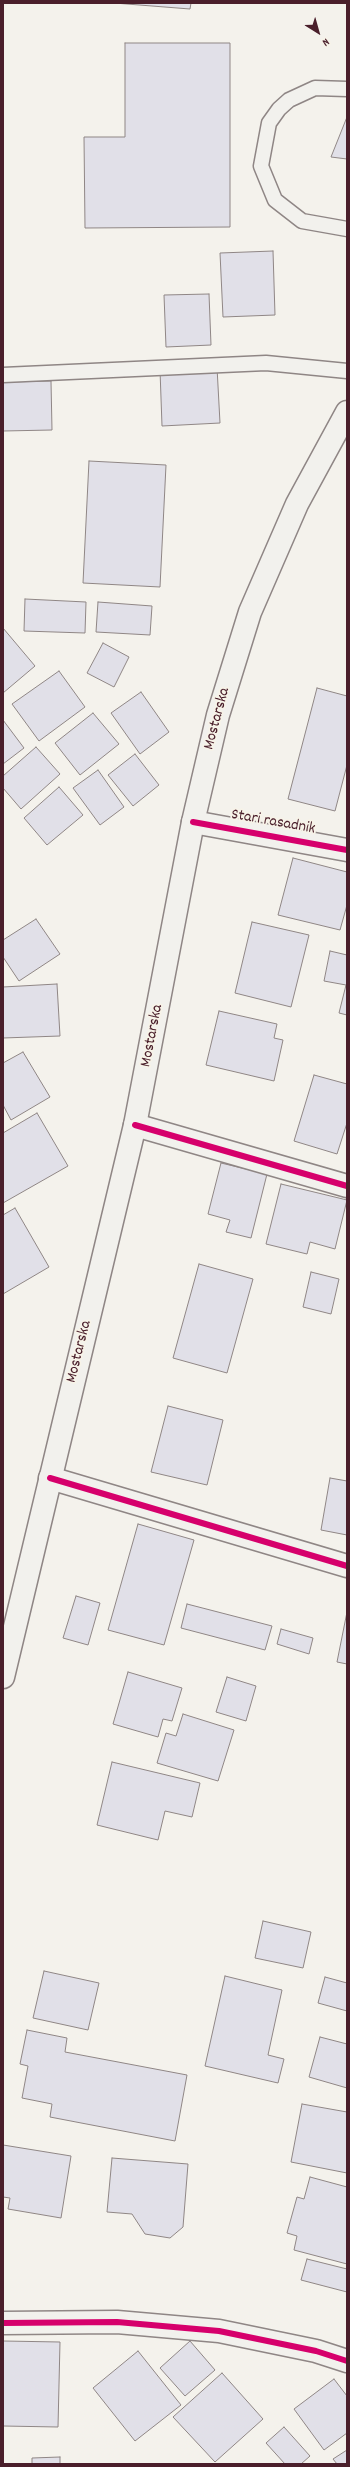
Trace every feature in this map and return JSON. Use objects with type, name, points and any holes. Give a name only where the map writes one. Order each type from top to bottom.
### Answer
[{"type":"main road","name":"Mostarska","points":[[3,1677],[135,1125],[194,822],[218,715],[250,612],[297,504],[347,412]]},
{"type":"main road","name":"Stari rasadnik","points":[[194,822],[347,850]]},
{"type":"main road","points":[[135,1125],[347,1186]]},
{"type":"main road","points":[[50,1478],[347,1566]]},
{"type":"main road","points":[[3,2323],[117,2322],[219,2331],[316,2351],[347,2360]]},
{"type":"lane","points":[[347,88],[315,88],[289,100],[279,109],[269,123],[261,166],[276,200],[302,221],[347,229]]},
{"type":"lane","points":[[3,374],[266,363],[347,371]]},
{"type":"building","points":[[114,3],[191,3],[190,9]]},
{"type":"building","points":[[125,43],[230,43],[230,227],[85,228],[84,137],[125,137]]},
{"type":"building","points":[[347,117],[347,159],[331,157]]},
{"type":"building","points":[[273,251],[275,315],[223,317],[220,253]]},
{"type":"building","points":[[209,294],[211,345],[166,347],[164,295]]},
{"type":"building","points":[[217,367],[220,423],[162,426],[160,370]]},
{"type":"building","points":[[51,381],[52,430],[3,431],[3,382]]},
{"type":"building","points":[[89,461],[166,465],[160,587],[83,583]]},
{"type":"building","points":[[25,599],[86,602],[85,633],[24,631]]},
{"type":"building","points":[[98,602],[152,606],[150,635],[96,632]]},
{"type":"building","points":[[3,628],[35,666],[3,693]]},
{"type":"building","points":[[103,643],[129,657],[114,687],[87,673]]},
{"type":"building","points":[[59,671],[85,707],[39,741],[12,704]]},
{"type":"building","points":[[317,688],[347,696],[347,765],[335,811],[288,799]]},
{"type":"building","points":[[141,692],[169,732],[140,754],[111,713]]},
{"type":"building","points":[[93,713],[119,744],[80,775],[55,743]]},
{"type":"building","points":[[3,720],[24,748],[3,764]]},
{"type":"building","points":[[36,747],[60,774],[21,809],[3,788],[3,776]]},
{"type":"building","points":[[135,754],[159,785],[133,806],[108,775]]},
{"type":"building","points":[[98,770],[124,807],[100,825],[73,788]]},
{"type":"building","points":[[59,787],[83,815],[47,845],[24,818]]},
{"type":"building","points":[[293,858],[347,872],[347,905],[340,930],[278,915]]},
{"type":"building","points":[[36,919],[60,954],[19,981],[3,957],[3,940]]},
{"type":"building","points":[[252,922],[309,935],[291,1007],[235,993]]},
{"type":"building","points":[[330,951],[347,955],[347,1015],[339,1013],[346,985],[324,981]]},
{"type":"building","points":[[57,984],[60,1036],[3,1038],[3,987]]},
{"type":"building","points":[[219,1011],[277,1024],[274,1038],[283,1040],[274,1081],[206,1065]]},
{"type":"building","points":[[23,1052],[50,1097],[11,1120],[3,1105],[3,1063]]},
{"type":"building","points":[[314,1075],[347,1084],[347,1123],[337,1154],[294,1141]]},
{"type":"building","points":[[37,1113],[68,1166],[3,1203],[3,1133]]},
{"type":"building","points":[[221,1163],[267,1174],[251,1238],[226,1232],[230,1220],[208,1214]]},
{"type":"building","points":[[281,1184],[347,1200],[335,1249],[310,1242],[307,1254],[266,1244]]},
{"type":"building","points":[[15,1208],[49,1267],[3,1294],[3,1215]]},
{"type":"building","points":[[199,1264],[253,1279],[227,1373],[173,1358]]},
{"type":"building","points":[[311,1272],[339,1279],[331,1314],[303,1307]]},
{"type":"building","points":[[168,1406],[223,1420],[207,1485],[151,1472]]},
{"type":"building","points":[[330,1478],[347,1481],[347,1535],[321,1530]]},
{"type":"building","points":[[138,1524],[194,1540],[164,1645],[108,1630]]},
{"type":"building","points":[[76,1596],[100,1603],[88,1645],[63,1638]]},
{"type":"building","points":[[187,1604],[272,1626],[265,1650],[181,1628]]},
{"type":"building","points":[[347,1612],[347,1664],[337,1662]]},
{"type":"building","points":[[281,1629],[313,1638],[309,1654],[277,1644]]},
{"type":"building","points":[[128,1672],[182,1688],[172,1721],[163,1719],[158,1737],[113,1724]]},
{"type":"building","points":[[227,1677],[256,1686],[246,1721],[216,1712]]},
{"type":"building","points":[[183,1714],[234,1730],[218,1781],[157,1763],[166,1733],[176,1736]]},
{"type":"building","points":[[112,1762],[200,1783],[192,1817],[165,1811],[158,1840],[97,1825]]},
{"type":"building","points":[[263,1921],[311,1932],[303,1968],[255,1958]]},
{"type":"building","points":[[44,1971],[99,1983],[88,2030],[33,2018]]},
{"type":"building","points":[[225,1976],[282,1990],[268,2055],[284,2059],[278,2083],[205,2066]]},
{"type":"building","points":[[325,1977],[347,1983],[347,2011],[318,2003]]},
{"type":"building","points":[[27,2030],[67,2038],[65,2052],[187,2075],[175,2141],[50,2117],[52,2104],[22,2098],[28,2066],[20,2064]]},
{"type":"building","points":[[320,2037],[347,2044],[347,2088],[309,2077]]},
{"type":"building","points":[[302,2104],[347,2112],[347,2173],[291,2162]]},
{"type":"building","points":[[3,2145],[71,2156],[61,2218],[8,2209],[10,2198],[3,2197]]},
{"type":"building","points":[[112,2158],[188,2164],[183,2227],[170,2238],[145,2234],[132,2214],[107,2212]]},
{"type":"building","points":[[310,2177],[347,2187],[347,2264],[294,2250],[297,2236],[287,2233],[297,2197],[304,2199]]},
{"type":"building","points":[[307,2259],[347,2269],[347,2292],[301,2280]]},
{"type":"building","points":[[3,2341],[60,2342],[58,2427],[3,2426]]},
{"type":"building","points":[[190,2341],[215,2370],[185,2396],[160,2368]]},
{"type":"building","points":[[138,2351],[181,2405],[135,2441],[93,2388]]},
{"type":"building","points":[[222,2373],[263,2419],[215,2462],[173,2417]]},
{"type":"building","points":[[334,2379],[347,2396],[347,2433],[324,2450],[294,2409]]},
{"type":"building","points":[[284,2427],[310,2456],[301,2464],[285,2464],[266,2443]]},
{"type":"building","points":[[347,2450],[347,2464],[337,2464],[333,2459]]},
{"type":"building","points":[[60,2457],[60,2464],[32,2464],[32,2458]]},
{"type":"cycle path","points":[[193,822],[347,850]]},
{"type":"cycle path","points":[[135,1125],[347,1186]]},
{"type":"cycle path","points":[[50,1478],[347,1566]]},
{"type":"cycle path","points":[[3,2323],[117,2322],[219,2331],[316,2351],[347,2361]]}]
